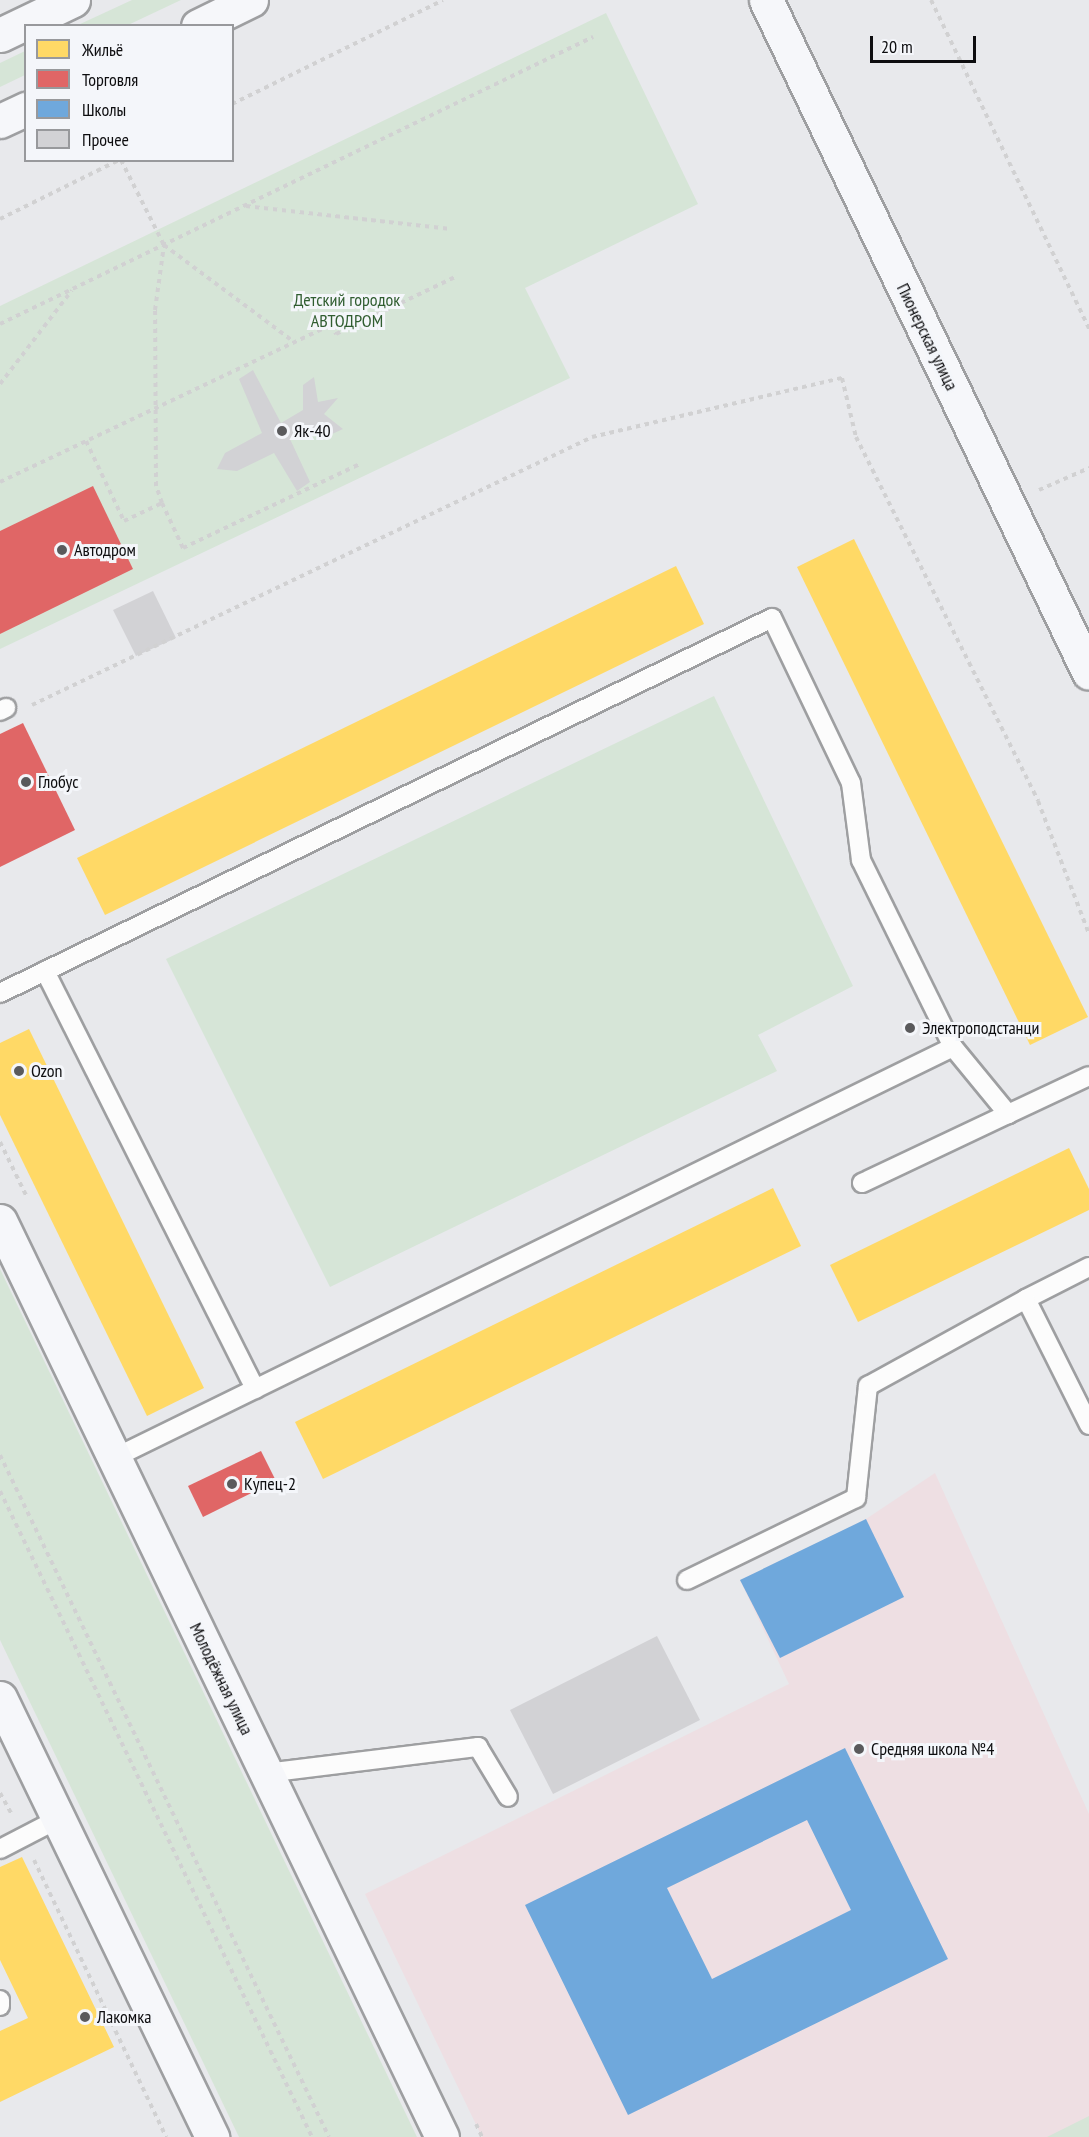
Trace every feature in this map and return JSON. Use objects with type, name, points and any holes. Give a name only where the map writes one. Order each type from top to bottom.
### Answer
[{"type":"main road","points":[[0,35],[73,0]]},
{"type":"main road","points":[[202,24],[251,0]]},
{"type":"main road","name":"Пионерская улица","points":[[766,0],[1089,673]]},
{"type":"main road","points":[[0,121],[24,110]]},
{"type":"main road","name":"Молодёжная улица","points":[[0,1221],[442,2137]]},
{"type":"main road","points":[[0,1698],[208,2135]]},
{"type":"lane","points":[[0,993],[771,618],[851,783],[861,860],[953,1047],[1008,1114]]},
{"type":"lane","points":[[45,971],[255,1389]]},
{"type":"lane","points":[[114,1458],[953,1047]]},
{"type":"lane","points":[[862,1183],[1089,1076]]},
{"type":"lane","points":[[687,1580],[856,1498],[868,1386],[1026,1299],[1089,1268]]},
{"type":"lane","points":[[1026,1299],[1089,1425]]},
{"type":"lane","points":[[266,1773],[478,1747],[508,1797]]},
{"type":"lane","points":[[0,1848],[58,1819]]},
{"type":"lane","points":[[0,2000],[0,2006]]},
{"type":"path","points":[[234,103],[443,0]]},
{"type":"path","points":[[931,0],[1089,329]]},
{"type":"path","points":[[0,324],[593,37]]},
{"type":"path","points":[[0,219],[116,162]]},
{"type":"path","points":[[121,162],[164,244],[294,342]]},
{"type":"path","points":[[245,206],[451,229]]},
{"type":"path","points":[[164,244],[155,310],[156,486],[183,548],[360,465]]},
{"type":"path","points":[[0,482],[332,324],[336,334],[457,276]]},
{"type":"path","points":[[0,384],[72,289]]},
{"type":"path","points":[[9,710],[592,437],[842,378],[856,437],[1038,801],[1089,934]]},
{"type":"path","points":[[86,441],[124,521],[162,503]]},
{"type":"path","points":[[1008,505],[1089,468]]},
{"type":"path","points":[[0,1455],[329,2137]]},
{"type":"path","points":[[0,1491],[312,2137]]},
{"type":"path","points":[[0,1793],[166,2137]]},
{"type":"shaded area","name":"Средняя школа №4","points":[[935,1473],[1089,1814],[1089,2137],[482,2137],[365,1894],[789,1684],[740,1580],[866,1519]]},
{"type":"green space","points":[[132,0],[181,0],[130,24],[80,24]]},
{"type":"green space","name":"Детский городок АВТОДРОМ","points":[[606,13],[698,204],[525,288],[570,378],[0,649],[0,306]]},
{"type":"green space","points":[[24,51],[24,75],[0,87],[0,63]]},
{"type":"green space","points":[[714,696],[853,986],[758,1035],[777,1071],[330,1287],[166,959]]},
{"type":"green space","points":[[0,1269],[417,2137],[239,2137],[0,1640]]},
{"type":"green space","points":[[1089,2116],[1089,2137],[1047,2137]]},
{"type":"building: Жильё","points":[[854,539],[1088,1017],[1030,1045],[797,567]]},
{"type":"building: Жильё","points":[[676,566],[704,624],[105,915],[77,858]]},
{"type":"building: Жильё","points":[[29,1029],[204,1388],[147,1416],[0,1115],[0,1043]]},
{"type":"building: Жильё","points":[[1069,1148],[1089,1189],[1089,1210],[858,1322],[830,1265]]},
{"type":"building: Жильё","points":[[773,1188],[801,1246],[323,1479],[295,1422]]},
{"type":"building: Жильё","points":[[22,1857],[114,2047],[0,2102],[0,2031],[28,2018],[0,1960],[0,1867]]},
{"type":"building: Торговля","name":"Автодром","points":[[93,486],[133,569],[0,634],[0,531]]},
{"type":"building: Торговля","name":"Глобус","points":[[23,723],[75,830],[0,867],[0,734]]},
{"type":"building: Торговля","name":"Купец-2","points":[[261,1451],[276,1481],[203,1517],[188,1486]]},
{"type":"building: Школы","points":[[866,1519],[904,1597],[780,1658],[740,1580]]},
{"type":"building: Школы","points":[[845,1748],[948,1959],[628,2115],[525,1905]],"holes":[[[807,1820],[851,1910],[712,1979],[667,1888]]]},
{"type":"building: Прочее","name":"Як-40","points":[[253,370],[281,423],[303,410],[303,385],[314,377],[318,402],[338,398],[324,414],[343,429],[330,435],[306,428],[290,439],[310,482],[297,491],[274,453],[237,471],[217,469],[225,453],[262,433],[239,379]]},
{"type":"building: Прочее","points":[[153,591],[176,638],[136,656],[113,610]]},
{"type":"building: Прочее","points":[[657,1636],[700,1720],[553,1794],[510,1710]]},
{"type":"place","name":"Як-40","points":[[282,431]]},
{"type":"place","name":"Автодром","points":[[62,550]]},
{"type":"place","name":"Глобус","points":[[26,782]]},
{"type":"place","name":"Электроподстанци","points":[[910,1028]]},
{"type":"place","name":"Ozon","points":[[19,1071]]},
{"type":"place","name":"Купец-2","points":[[232,1484]]},
{"type":"place","name":"Средняя школа №4","points":[[859,1749]]},
{"type":"place","name":"Лакомка","points":[[85,2017]]}]
